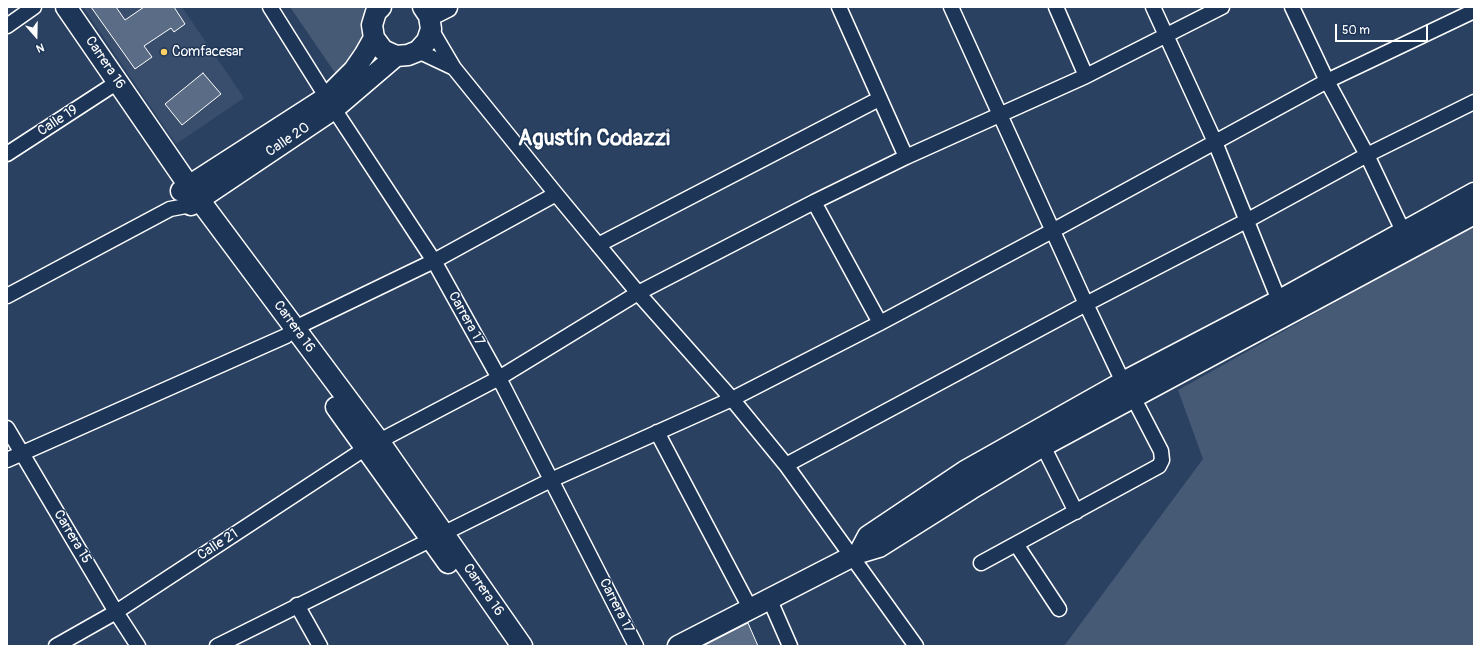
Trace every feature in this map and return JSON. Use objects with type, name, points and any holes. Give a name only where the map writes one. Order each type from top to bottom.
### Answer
[{"type":"street","points":[[7,26],[34,7]]},
{"type":"street","name":"Carrera 16","points":[[54,7],[110,88],[190,195],[438,536],[522,646]]},
{"type":"street","name":"Carrera 16","points":[[66,7],[190,195]]},
{"type":"street","name":"Carrera 17","points":[[270,7],[330,103],[434,261],[499,378],[636,646]]},
{"type":"street","points":[[427,17],[447,7]]},
{"type":"street","points":[[839,7],[906,157]]},
{"type":"street","points":[[951,7],[1054,230],[1086,304],[1128,390],[1161,450],[1162,460],[1159,466],[981,563]]},
{"type":"street","points":[[1056,7],[1086,76]]},
{"type":"street","points":[[1153,7],[1216,142],[1282,308]]},
{"type":"street","name":"Calle 21","points":[[56,646],[116,612],[372,445],[499,378],[638,294],[814,202],[906,157],[1086,76],[1222,7]]},
{"type":"street","points":[[1292,7],[1326,81],[1367,156],[1403,231],[1403,252]]},
{"type":"street","points":[[377,9],[372,25],[374,38],[383,50],[396,56],[408,55],[418,51],[427,41],[427,17]]},
{"type":"street","points":[[217,646],[551,480],[732,399],[880,323],[1054,230],[1326,81],[1474,11]]},
{"type":"street","points":[[427,17],[454,68],[638,294],[732,399],[786,465],[855,555],[916,646]]},
{"type":"street","name":"Calle 20","points":[[330,103],[365,54],[374,38]]},
{"type":"street","points":[[418,51],[454,68]]},
{"type":"street","name":"Calle 20","points":[[7,296],[170,209],[330,103],[396,56]]},
{"type":"street","name":"Calle 19","points":[[7,154],[110,88]]},
{"type":"street","points":[[598,245],[879,99]]},
{"type":"street","points":[[786,465],[1086,304],[1367,156],[1474,102]]},
{"type":"street","points":[[1282,308],[1403,231],[1474,193]]},
{"type":"street","points":[[7,460],[290,332],[434,261],[556,194]]},
{"type":"street","points":[[814,202],[880,323]]},
{"type":"street","points":[[855,555],[868,536],[965,471],[1128,390],[1282,308],[1403,252],[1474,214]]},
{"type":"street","points":[[678,646],[855,555],[879,547],[1043,446],[1128,390]]},
{"type":"street","name":"Carrera 15","points":[[7,428],[116,612],[138,646]]},
{"type":"street","points":[[657,432],[750,608]]},
{"type":"street","points":[[1043,446],[1076,512]]},
{"type":"street","name":"Carrera 16","points":[[438,536],[506,646]]},
{"type":"street","points":[[1016,544],[1059,609]]},
{"type":"street","points":[[769,598],[790,646]]},
{"type":"street","points":[[297,605],[320,646]]},
{"type":"shaded area","name":"Comfacesar","points":[[83,7],[182,7],[244,98],[176,144]]},
{"type":"shaded area","points":[[290,7],[364,7],[370,16],[367,39],[340,80]]},
{"type":"shaded area","points":[[1474,225],[1474,646],[1064,646],[1203,459],[1178,390]]},
{"type":"building","points":[[91,7],[116,7],[125,20],[144,7],[174,7],[185,24],[174,32],[171,28],[144,46],[152,57],[135,69]]},
{"type":"building","points":[[203,73],[221,94],[182,125],[165,104]]},
{"type":"building","points":[[748,623],[758,646],[703,646]]},
{"type":"place","name":"Comfacesar","points":[[164,52]]},
{"type":"district","name":"Agustín Codazzi","points":[[594,139]]}]
